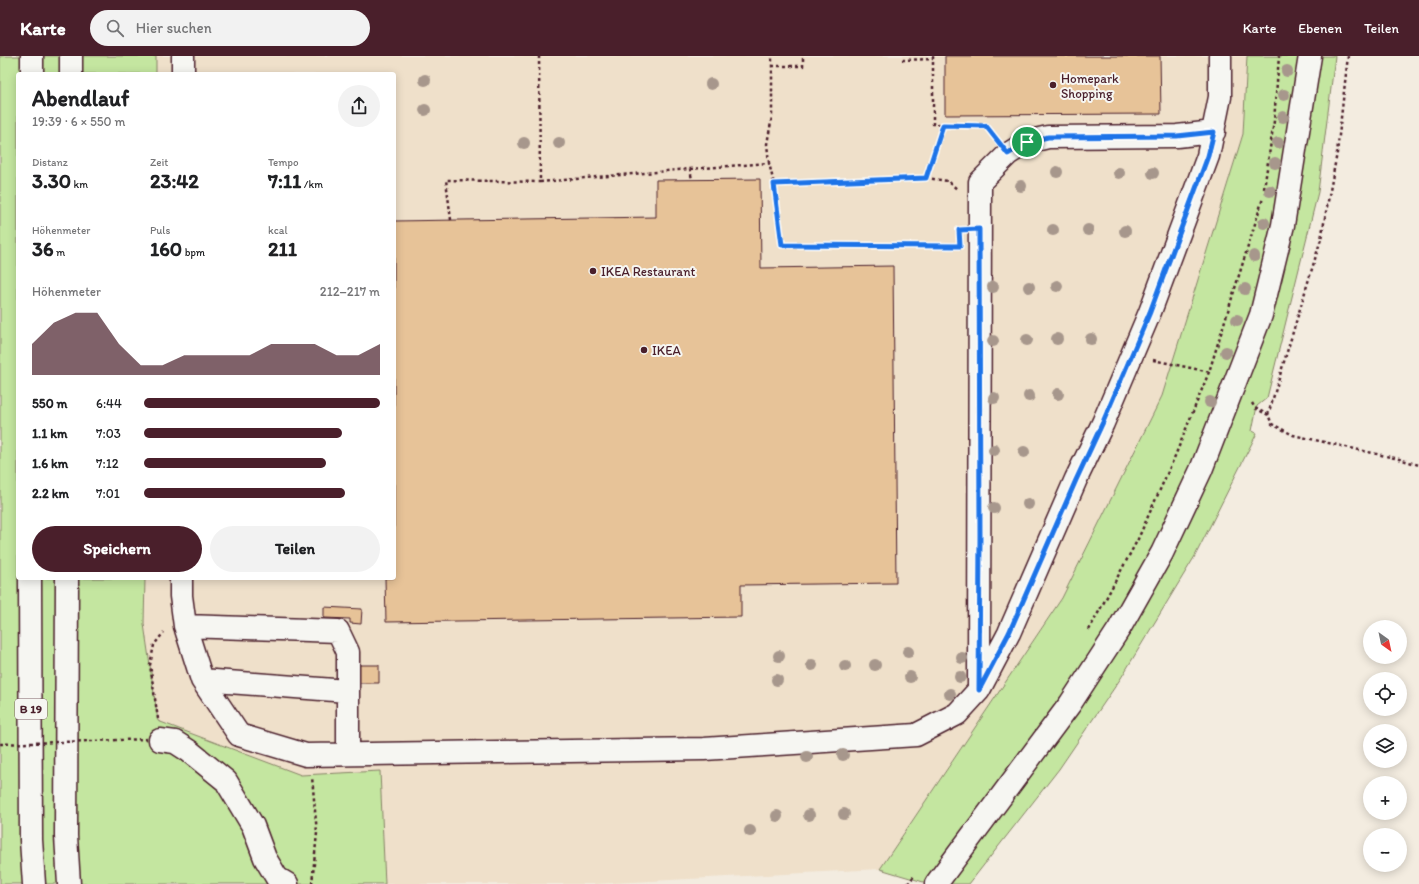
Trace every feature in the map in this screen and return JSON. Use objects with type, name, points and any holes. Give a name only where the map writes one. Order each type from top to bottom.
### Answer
[{"type":"main road","points":[[32,56],[32,72]]},
{"type":"main road","points":[[71,56],[71,72]]},
{"type":"main road","points":[[183,56],[183,72]]},
{"type":"main road","points":[[181,580],[181,596],[175,628],[202,680],[238,735],[306,755],[704,749],[916,735],[957,714],[979,690],[1009,633],[1150,312],[1208,156],[1220,97],[1220,56]]},
{"type":"main road","points":[[936,884],[1070,704],[1119,629],[1162,553],[1200,470],[1261,315],[1283,225],[1310,56]]},
{"type":"main road","points":[[979,690],[980,182],[1008,154],[1027,142],[1048,137],[1177,136],[1214,132]]},
{"type":"main road","name":"B 19","points":[[30,580],[31,840],[34,884]]},
{"type":"main road","name":"B 19","points":[[67,580],[66,836],[69,884]]},
{"type":"main road","points":[[175,628],[338,631],[348,652],[348,754]]},
{"type":"main road","points":[[202,680],[348,691]]},
{"type":"main road","points":[[155,740],[175,742],[189,751],[226,781],[253,826],[265,858],[277,878],[287,884]]},
{"type":"path","points":[[539,56],[540,182]]},
{"type":"path","points":[[772,56],[772,117],[767,144],[782,245],[960,246],[959,230],[979,229]]},
{"type":"path","points":[[772,66],[803,66],[803,56]]},
{"type":"path","points":[[1089,631],[1138,539],[1175,456],[1209,372],[1263,199],[1274,121],[1279,56]]},
{"type":"path","points":[[1268,415],[1322,239],[1337,153],[1348,56]]},
{"type":"path","points":[[902,60],[933,58],[933,124],[986,126],[1008,154]]},
{"type":"path","points":[[926,178],[943,125]]},
{"type":"path","points":[[451,220],[446,180],[540,182],[769,163]]},
{"type":"path","points":[[690,169],[692,180]]},
{"type":"path","points":[[774,184],[926,178],[948,181],[959,190],[959,198]]},
{"type":"path","points":[[1130,358],[1161,361],[1214,374]]},
{"type":"path","points":[[1252,404],[1255,408],[1268,415],[1272,424],[1293,435],[1399,459],[1419,465]]},
{"type":"path","points":[[0,744],[155,740],[150,665],[154,645],[175,628]]},
{"type":"path","points":[[306,755],[313,781],[316,833],[312,884]]},
{"type":"path","points":[[908,884],[917,871]]},
{"type":"shaded area","points":[[156,56],[1247,56],[1243,134],[1162,396],[1062,598],[880,869],[595,884],[385,884],[380,771],[301,776],[158,721],[144,624],[145,580],[396,580],[396,72],[156,72]]},
{"type":"green space","points":[[0,56],[156,56],[156,72],[16,72],[16,580],[145,580],[144,624],[158,721],[301,775],[380,771],[385,884],[0,884]]},
{"type":"green space","points":[[1247,56],[1335,56],[1318,192],[1267,398],[1257,406],[1252,431],[1257,433],[1195,556],[1121,678],[1059,769],[969,884],[930,884],[880,869],[1062,598],[1162,396],[1243,134]]},
{"type":"building","name":"Homepark Shopping","points":[[945,56],[1160,56],[1161,114],[945,115]]},
{"type":"building","name":"IKEA","points":[[760,179],[761,268],[893,266],[896,583],[741,585],[741,617],[386,622],[385,580],[396,580],[396,221],[656,217],[656,180]]},
{"type":"building","points":[[324,607],[362,609],[361,624],[350,623],[350,619],[324,618]]},
{"type":"building","points":[[357,665],[379,665],[379,683],[357,683]]},
{"type":"place","name":"Homepark Shopping","points":[[1053,85]]},
{"type":"place","name":"IKEA Restaurant","points":[[593,271]]},
{"type":"place","name":"IKEA","points":[[644,350]]},
{"type":"route","points":[[943,125],[986,126],[1008,154],[1027,142],[1048,137],[1177,136],[1214,132],[1208,156],[1150,312],[1103,422],[1009,633],[979,690],[979,229],[959,230],[960,246],[782,245],[774,184],[801,181],[926,178],[943,125]]}]
